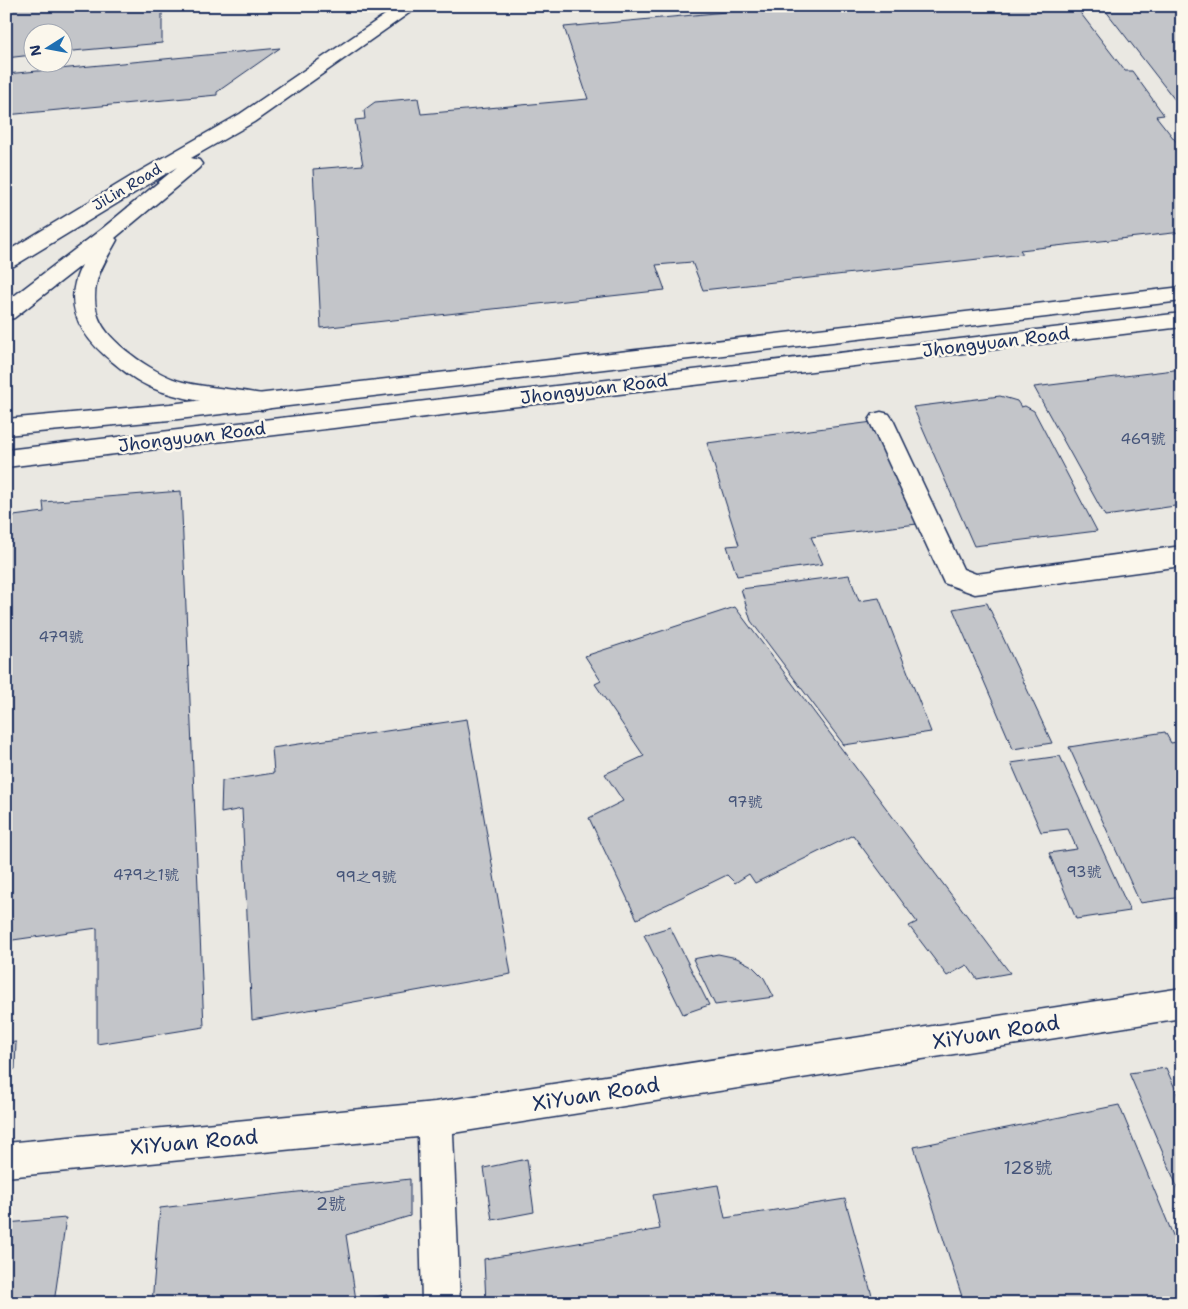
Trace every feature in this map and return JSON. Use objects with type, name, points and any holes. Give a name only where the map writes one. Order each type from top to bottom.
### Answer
[{"type":"street","name":"JiLin Road","points":[[7,260],[142,178],[247,118],[410,6]]},
{"type":"street","name":"JiLin Road","points":[[6,314],[110,232],[247,118]]},
{"type":"street","points":[[110,232],[85,282],[83,301],[89,323],[104,340],[126,362],[158,382],[187,390],[262,402]]},
{"type":"street","name":"Jhongyuan Road","points":[[6,427],[262,402],[1182,294]]},
{"type":"street","name":"Jhongyuan Road","points":[[6,459],[1182,320]]},
{"type":"street","points":[[882,420],[954,576],[975,584],[1182,556]]},
{"type":"street","name":"XiYuan Road","points":[[6,1160],[435,1120],[1182,1003]]},
{"type":"street","points":[[435,1120],[440,1303]]},
{"type":"shaded area","points":[[6,6],[1182,6],[1182,1303],[6,1303]]},
{"type":"building","points":[[6,6],[162,6],[162,43],[72,51],[72,22],[22,22],[22,56],[6,58]]},
{"type":"building","points":[[791,6],[1075,6],[1125,71],[1132,71],[1164,115],[1156,116],[1182,149],[1182,232],[1020,250],[1023,254],[703,290],[692,262],[656,265],[665,290],[321,328],[313,169],[363,165],[355,120],[365,119],[364,110],[375,102],[418,98],[421,114],[588,99],[564,27]]},
{"type":"building","points":[[1102,6],[1182,6],[1182,109]]},
{"type":"building","points":[[280,48],[217,92],[217,95],[6,115],[6,74],[72,72],[72,68]]},
{"type":"building","points":[[1182,369],[1182,505],[1105,516],[1034,387]]},
{"type":"building","points":[[1000,396],[1017,401],[1021,407],[1025,406],[1034,411],[1097,531],[974,546],[913,407]]},
{"type":"building","points":[[873,422],[917,524],[811,537],[823,564],[737,576],[727,546],[739,545],[707,443]]},
{"type":"building","points":[[181,491],[204,1027],[97,1044],[97,928],[6,941],[6,517],[44,512],[43,502]]},
{"type":"building","points":[[849,575],[859,601],[879,598],[931,732],[844,745],[751,621],[741,589]]},
{"type":"building","points":[[987,603],[1052,743],[1013,749],[953,609]]},
{"type":"building","points":[[735,607],[1010,973],[977,979],[967,965],[947,976],[909,926],[917,922],[853,835],[755,883],[749,874],[735,883],[727,875],[637,919],[589,818],[623,801],[605,774],[644,756],[595,684],[601,681],[585,656]]},
{"type":"building","points":[[467,719],[511,974],[252,1020],[242,809],[221,813],[222,781],[274,773],[272,748]]},
{"type":"building","points":[[1165,732],[1171,743],[1182,741],[1182,897],[1140,903],[1069,747]]},
{"type":"building","points":[[1060,756],[1130,911],[1076,919],[1049,853],[1077,849],[1068,829],[1041,832],[1011,763]]},
{"type":"building","points":[[670,927],[709,1005],[683,1014],[644,935]]},
{"type":"building","points":[[718,954],[737,958],[752,966],[764,978],[774,997],[715,1005],[693,959]]},
{"type":"building","points":[[16,1042],[15,1069],[6,1075],[6,1043]]},
{"type":"building","points":[[1166,1068],[1182,1104],[1182,1198],[1129,1073]]},
{"type":"building","points":[[1119,1105],[1182,1257],[1182,1303],[964,1303],[914,1147]]},
{"type":"building","points":[[527,1159],[534,1212],[492,1220],[484,1168]]},
{"type":"building","points":[[410,1179],[410,1216],[346,1235],[356,1300],[387,1295],[392,1303],[152,1303],[160,1208]]},
{"type":"building","points":[[718,1185],[725,1218],[845,1199],[874,1303],[486,1303],[484,1259],[660,1229],[653,1195]]},
{"type":"building","points":[[66,1218],[54,1303],[6,1303],[6,1223]]}]
